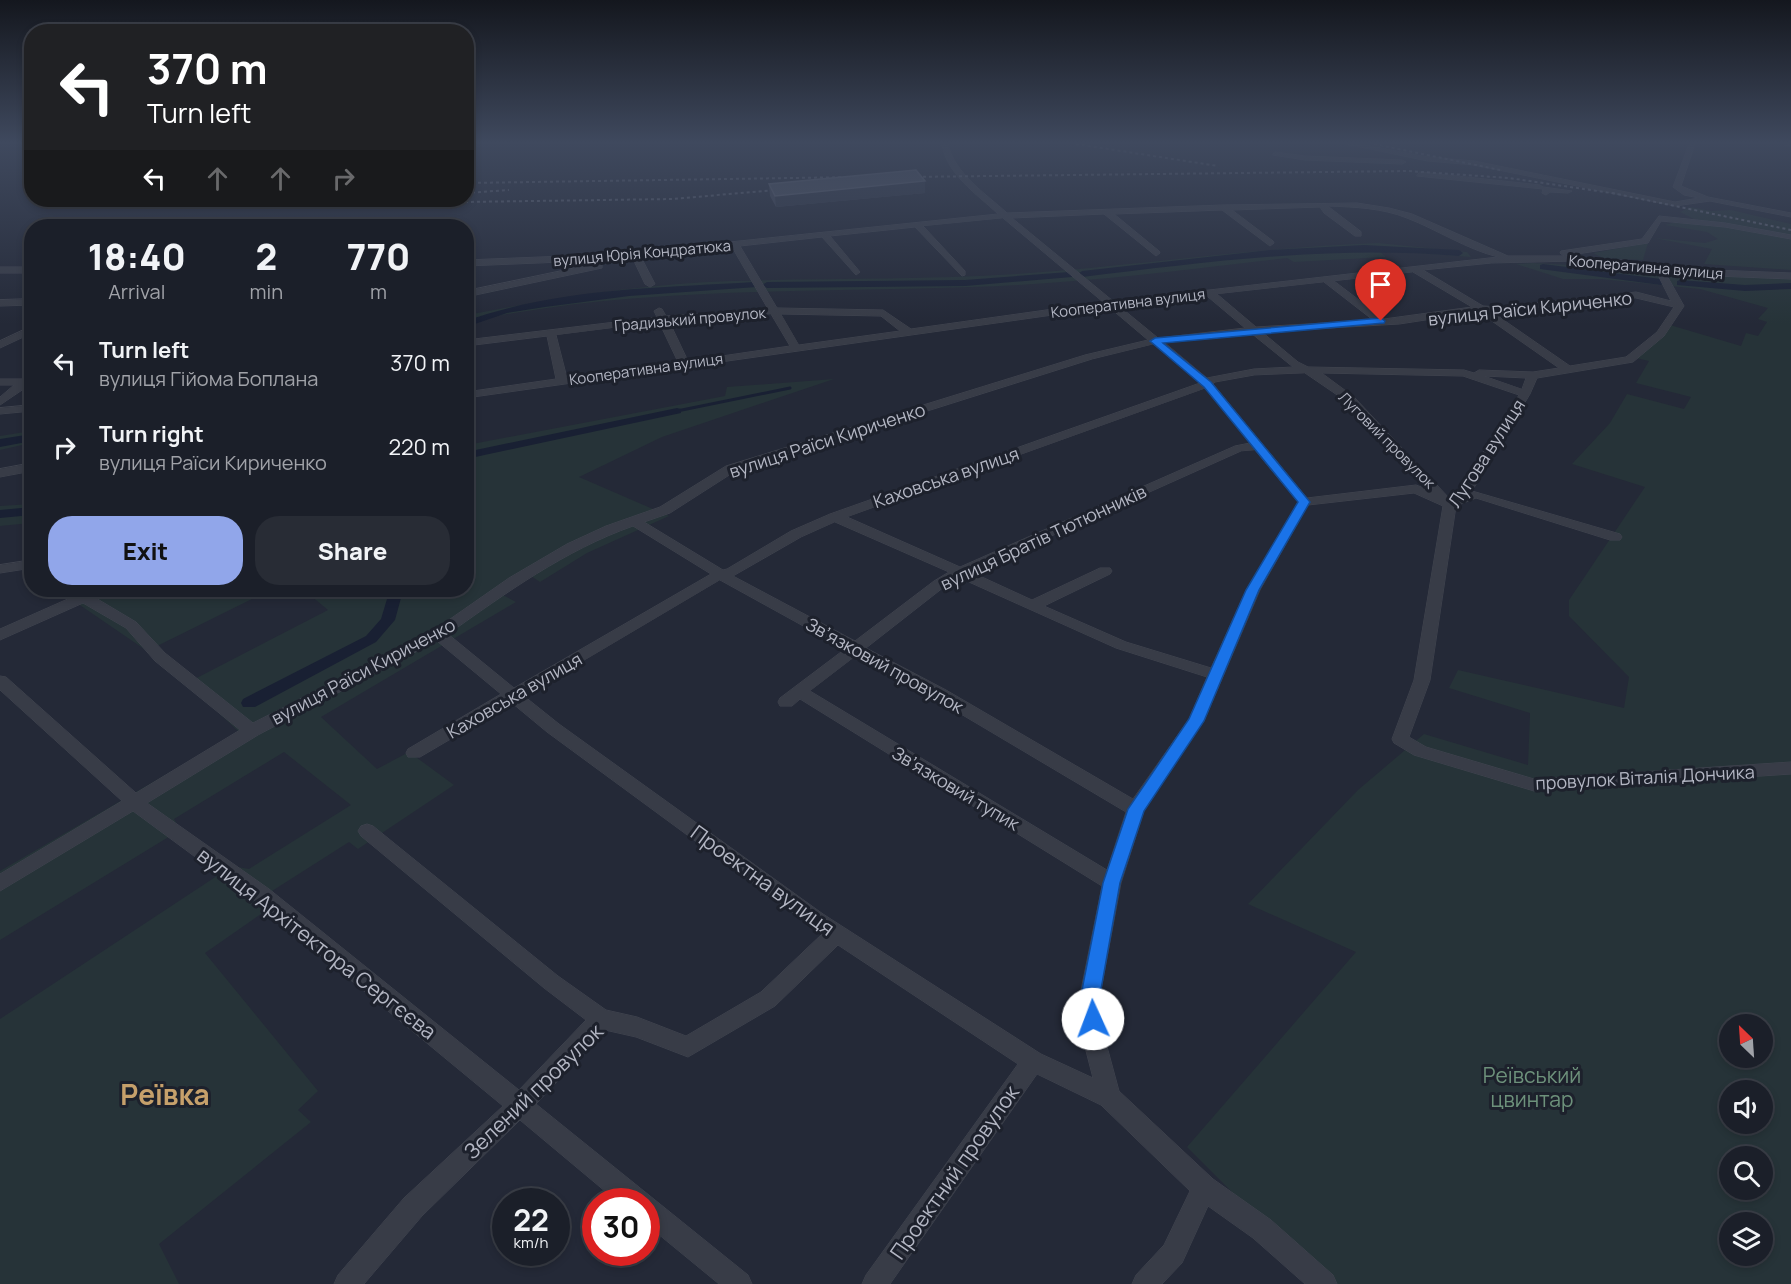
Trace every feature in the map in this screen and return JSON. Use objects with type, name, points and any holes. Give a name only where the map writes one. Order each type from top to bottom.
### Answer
[{"type":"street","points":[[992,204],[1208,384],[1304,502]]},
{"type":"street","points":[[1326,204],[1324,206],[1327,211],[1358,234]]},
{"type":"street","name":"вулиця Юрія Кондратюка","points":[[474,263],[556,261],[636,255],[1004,215],[1326,204],[1369,206],[1400,213],[1490,256]]},
{"type":"street","points":[[1632,204],[1672,210],[1676,213],[1675,219]]},
{"type":"street","points":[[1735,204],[1791,215]]},
{"type":"street","points":[[1223,207],[1270,243]]},
{"type":"street","points":[[1104,211],[1156,252]]},
{"type":"street","points":[[1540,259],[1549,255],[1645,241],[1659,218],[1791,237]]},
{"type":"street","points":[[916,224],[962,273]]},
{"type":"street","points":[[824,234],[856,272]]},
{"type":"street","points":[[735,244],[796,348]]},
{"type":"street","points":[[474,292],[589,269],[636,255],[651,284]]},
{"type":"street","name":"Кооперативна вулиця","points":[[474,394],[1110,304],[1413,268],[1490,256],[1640,263],[1660,271],[1791,276]]},
{"type":"street","points":[[1413,268],[1481,309],[1567,369]]},
{"type":"street","points":[[0,270],[24,270]]},
{"type":"street","points":[[1464,373],[1533,375],[1629,360],[1661,334],[1678,305],[1660,271]]},
{"type":"street","points":[[1325,278],[1363,304],[1381,321]]},
{"type":"street","name":"Луговий провулок","points":[[1208,292],[1294,364],[1350,399],[1450,504]]},
{"type":"street","name":"вулиця Раїси Кириченко","points":[[0,883],[252,731],[438,634],[514,581],[572,547],[665,510],[730,469],[1089,357],[1155,341],[1253,330],[1427,318],[1481,309],[1499,310],[1636,295],[1678,305]]},
{"type":"street","points":[[0,303],[24,302]]},
{"type":"street","name":"Градизький провулок","points":[[474,342],[551,334],[661,315],[774,311],[883,313],[908,332]]},
{"type":"street","points":[[661,315],[684,364]]},
{"type":"street","points":[[3,341],[24,332]]},
{"type":"street","points":[[551,334],[562,381]]},
{"type":"street","points":[[3,341],[24,340]]},
{"type":"street","name":"Каховська вулиця","points":[[414,753],[514,694],[527,689],[713,578],[723,576],[796,534],[835,516],[1208,384],[1211,379],[1254,372],[1306,370],[1464,373],[1525,394]]},
{"type":"street","name":"Лугова вулиця","points":[[1400,739],[1422,680],[1450,504],[1461,499],[1525,394],[1533,375]]},
{"type":"street","points":[[0,382],[24,380]]},
{"type":"street","points":[[0,402],[24,384]]},
{"type":"street","points":[[0,411],[24,409]]},
{"type":"street","name":"вулиця Братів Тютюнників","points":[[793,697],[939,584],[962,571],[1239,448],[1257,446]]},
{"type":"street","points":[[0,473],[24,468]]},
{"type":"street","points":[[1304,502],[1416,489],[1450,504],[1475,494],[1615,537]]},
{"type":"street","points":[[1304,502],[1253,590],[1196,721],[1136,809],[1112,883],[1090,995],[1095,1043],[1109,1097],[1204,1188],[1262,1229],[1324,1284]]},
{"type":"street","points":[[835,516],[1123,645],[1217,675]]},
{"type":"street","name":"Звʼязковий провулок","points":[[634,521],[723,576],[940,694],[1136,809]]},
{"type":"street","points":[[0,569],[24,565]]},
{"type":"street","points":[[1034,605],[1105,570]]},
{"type":"street","points":[[0,635],[84,597],[131,625],[160,657],[252,731]]},
{"type":"street","name":"Проектна вулиця","points":[[438,634],[553,728],[836,934],[1033,1061],[1109,1097]]},
{"type":"street","name":"вулиця Архітектора Сергєєва","points":[[0,681],[151,817],[262,895],[621,1188]]},
{"type":"street","name":"Звʼязковий тупик","points":[[793,697],[1112,883]]},
{"type":"street","name":"провулок Віталія Дончика","points":[[1400,739],[1420,751],[1534,785],[1791,768]]},
{"type":"street","points":[[367,831],[551,982],[601,1019]]},
{"type":"street","name":"Зелений провулок","points":[[347,1284],[414,1207],[520,1105],[601,1019],[637,1027],[687,1047],[768,999],[836,934]]},
{"type":"street","name":"Проектний провулок","points":[[875,1284],[1033,1061]]},
{"type":"street","points":[[1145,1284],[1173,1254],[1204,1188]]},
{"type":"street","points":[[660,1219],[740,1284]]},
{"type":"green space","points":[[1690,207],[1712,211],[1731,210],[1791,224],[1791,236],[1694,219],[1680,212]]},
{"type":"green space","points":[[1676,222],[1725,227],[1791,238],[1791,270],[1704,264],[1712,249],[1654,238],[1705,243],[1718,239],[1707,232],[1665,225]]},
{"type":"green space","points":[[1378,243],[1467,252],[1471,257],[1378,250],[1386,257],[1294,262],[1287,258],[1051,283],[718,293],[592,302],[529,310],[474,321],[474,314],[532,303],[631,289],[698,283],[1016,274],[1287,248]]},
{"type":"green space","points":[[1648,243],[1643,260],[1603,258],[1593,253]]},
{"type":"green space","name":"Реївський цвинтар","points":[[1533,263],[1791,277],[1791,1284],[1324,1284],[1187,1147],[1356,952],[1248,904],[1358,790],[1424,734],[1528,765],[1530,713],[1449,688],[1458,670],[1624,708],[1629,677],[1569,616],[1569,600],[1645,487],[1572,464],[1610,423],[1627,394],[1684,409],[1691,397],[1636,383],[1649,361],[1636,358],[1670,325],[1741,346],[1746,333],[1758,336],[1767,322],[1758,319],[1768,308],[1700,289],[1601,279],[1563,279],[1516,264]]},
{"type":"green space","points":[[834,379],[662,437],[579,477],[669,516],[587,553],[540,582],[531,576],[501,594],[516,602],[321,717],[377,769],[409,752],[454,785],[358,849],[349,842],[272,891],[281,900],[205,953],[318,1091],[298,1110],[311,1122],[159,1244],[179,1284],[0,1284],[0,1019],[232,866],[249,869],[351,805],[284,752],[174,819],[180,830],[0,940],[0,871],[239,732],[187,683],[328,610],[312,597],[474,597],[474,444],[725,396],[727,387]]},
{"type":"green space","points":[[24,432],[24,445],[0,450],[0,436]]},
{"type":"green space","points":[[24,504],[24,524],[0,526],[0,506]]},
{"type":"green space","points":[[75,597],[256,597],[147,651],[71,599]]},
{"type":"waterway","points":[[1082,274],[1223,257],[1317,249],[1411,249],[1459,253]]},
{"type":"waterway","points":[[1543,267],[1661,282]]},
{"type":"waterway","points":[[767,285],[965,283],[1069,275]]},
{"type":"waterway","points":[[1680,283],[1745,288],[1791,286]]},
{"type":"waterway","points":[[474,321],[505,310],[629,293],[754,285]]},
{"type":"waterway","points":[[677,411],[790,388]]},
{"type":"waterway","points":[[474,454],[677,411]]},
{"type":"waterway","points":[[0,443],[24,438]]},
{"type":"waterway","points":[[0,514],[24,512]]},
{"type":"waterway","points":[[249,703],[371,639],[388,620],[393,597]]},
{"type":"railway","points":[[1665,204],[1791,230]]},
{"type":"district","name":"Реївка","points":[[165,1094]]},
{"type":"route","points":[[1093,1019],[1090,995],[1112,883],[1136,809],[1196,721],[1253,590],[1304,502],[1208,384],[1155,341],[1253,330],[1381,321]]}]
